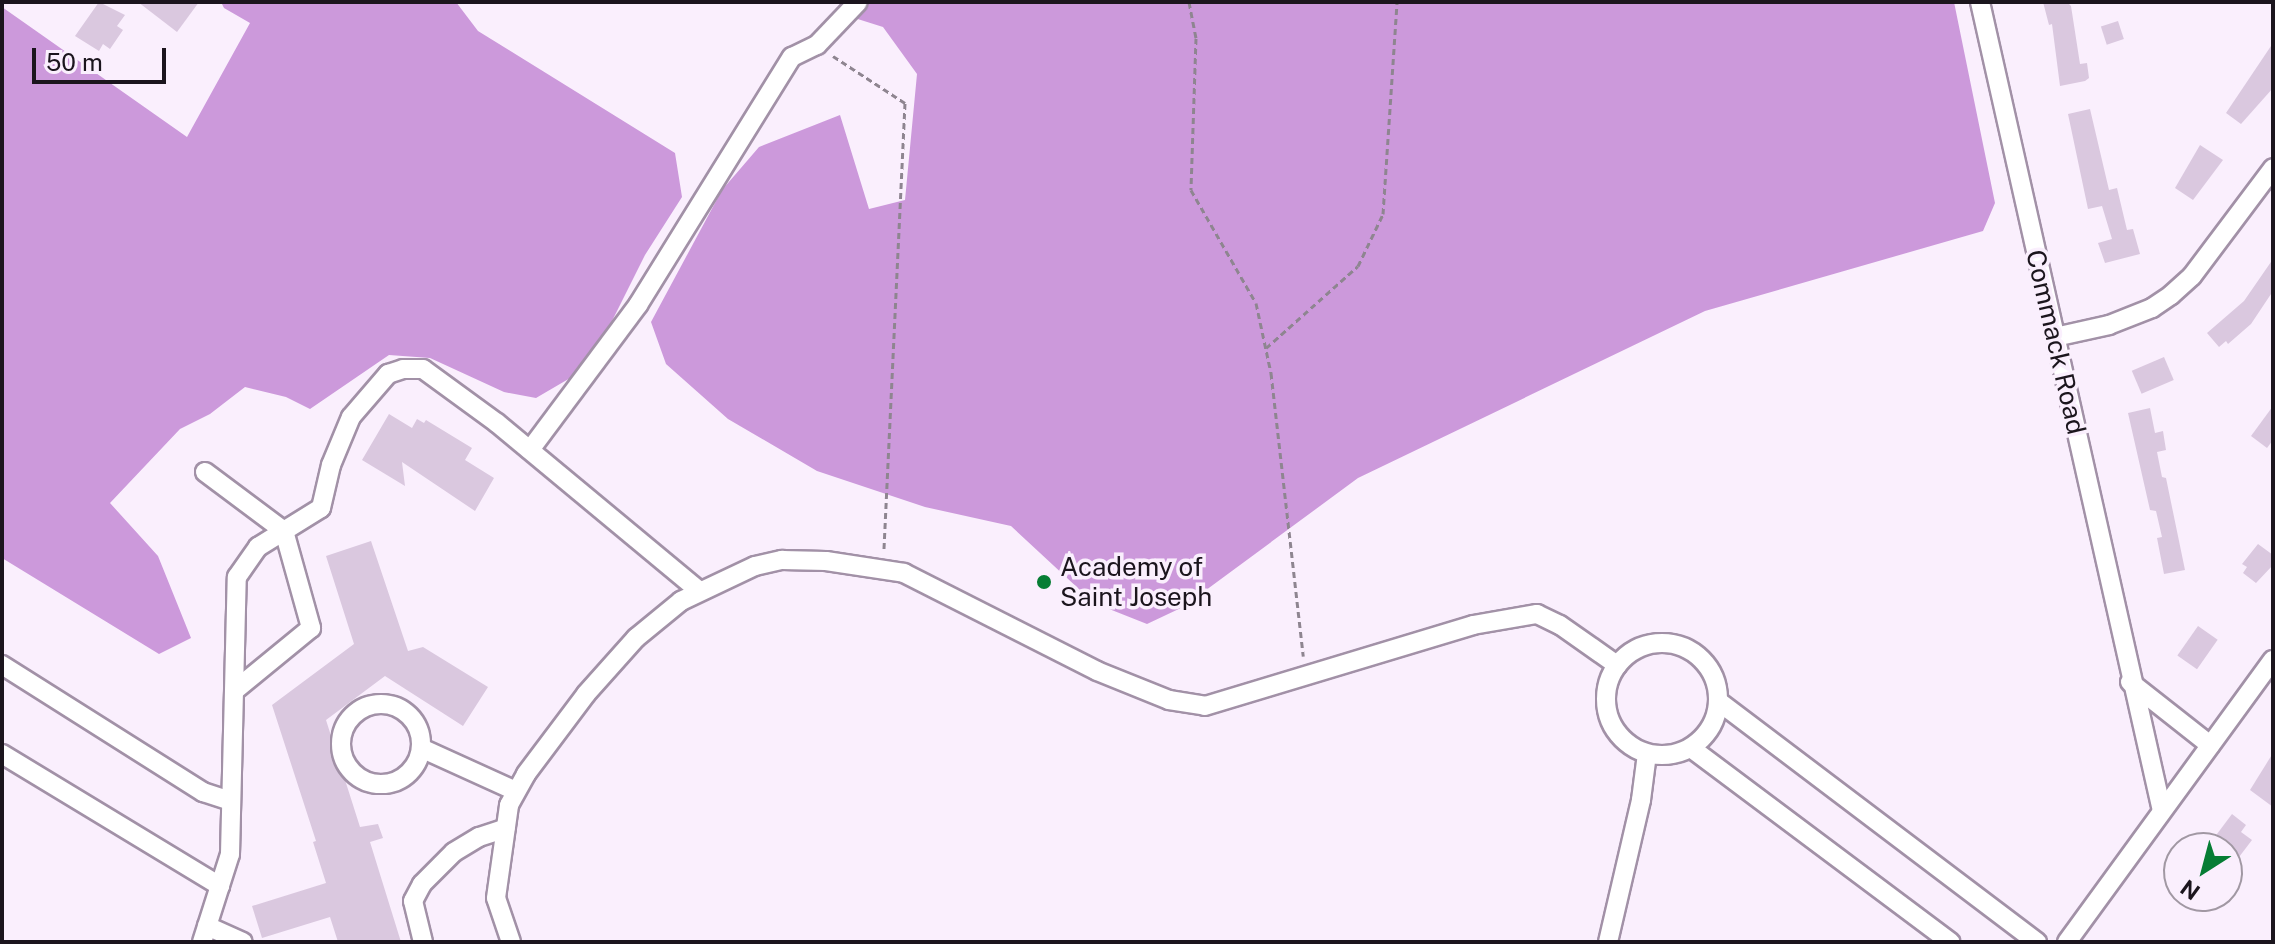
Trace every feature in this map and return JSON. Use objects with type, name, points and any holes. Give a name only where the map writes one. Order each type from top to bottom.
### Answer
[{"type":"street","points":[[530,450],[638,305],[792,57],[817,45],[858,2]]},
{"type":"street","name":"Commack Road","points":[[1980,2],[2130,682],[2162,811]]},
{"type":"street","points":[[2055,337],[2109,325],[2152,308],[2171,295],[2192,276],[2273,168]]},
{"type":"street","points":[[243,942],[204,934],[230,854],[237,577],[258,547],[321,508],[331,465],[351,417],[378,383],[403,369],[423,369],[530,450],[699,591]]},
{"type":"street","points":[[205,472],[284,531],[311,628],[234,691]]},
{"type":"street","points":[[511,942],[496,898],[509,805],[516,791],[586,694],[636,638],[681,601],[755,566],[782,560],[826,561],[904,573],[1097,671],[1169,700],[1205,706],[1473,625],[1537,614],[1560,625],[1617,665]]},
{"type":"street","points":[[1655,643],[1677,644],[1697,654],[1711,671],[1718,701],[1717,714],[1707,734],[1691,748],[1670,755],[1647,754],[1628,744],[1613,727],[1606,706],[1607,684],[1617,665],[1634,650],[1655,643]]},
{"type":"street","points":[[2067,942],[2273,660]]},
{"type":"street","points":[[2,665],[203,792],[231,801]]},
{"type":"street","points":[[2130,682],[2210,745]]},
{"type":"street","points":[[1718,701],[2037,942]]},
{"type":"street","points":[[389,704],[412,717],[418,729],[421,748],[415,767],[405,776],[380,785],[367,782],[346,765],[340,739],[352,715],[363,707],[389,704]]},
{"type":"street","points":[[421,748],[516,791]]},
{"type":"street","points":[[1691,748],[1950,942]]},
{"type":"street","points":[[2,754],[220,886]]},
{"type":"street","points":[[1608,942],[1641,800],[1647,754]]},
{"type":"street","points":[[423,942],[413,901],[422,884],[454,852],[479,837],[506,828]]},
{"type":"path","points":[[1189,2],[1196,38],[1191,190],[1256,303],[1266,348],[1305,676]]},
{"type":"path","points":[[1266,348],[1358,266],[1383,214],[1397,2]]},
{"type":"path","points":[[817,45],[905,103],[883,569]]},
{"type":"shaded area","points":[[221,2],[456,2],[478,31],[675,153],[682,197],[645,255],[589,367],[536,398],[504,392],[430,358],[389,355],[310,409],[286,397],[245,387],[210,414],[180,429],[110,503],[158,556],[191,638],[159,654],[2,558],[2,7],[187,137],[250,23],[224,8]]},
{"type":"shaded area","points":[[850,2],[1954,2],[1995,203],[1983,231],[1705,311],[1358,478],[1183,607],[1147,624],[1094,603],[1011,526],[925,507],[817,471],[728,419],[666,364],[651,322],[722,190],[759,147],[840,115],[869,209],[905,200],[917,74],[883,27],[845,15]]},
{"type":"building","points":[[99,2],[125,15],[117,26],[123,30],[110,49],[103,44],[99,51],[75,36]]},
{"type":"building","points":[[138,2],[199,2],[177,32]]},
{"type":"building","points":[[2043,2],[2067,2],[2071,6],[2080,64],[2087,63],[2089,78],[2085,81],[2060,86],[2052,24],[2049,25]]},
{"type":"building","points":[[2118,21],[2124,39],[2107,45],[2101,27]]},
{"type":"building","points":[[2273,43],[2273,88],[2241,124],[2226,113]]},
{"type":"building","points":[[2090,109],[2109,190],[2117,188],[2127,230],[2133,229],[2140,254],[2105,263],[2098,243],[2112,239],[2102,206],[2088,209],[2068,114]]},
{"type":"building","points":[[2200,145],[2223,160],[2193,200],[2175,188]]},
{"type":"building","points":[[2273,259],[2273,291],[2251,324],[2228,344],[2226,341],[2219,347],[2207,333],[2244,301]]},
{"type":"building","points":[[2164,357],[2174,380],[2142,394],[2132,371]]},
{"type":"building","points":[[2273,406],[2273,440],[2267,448],[2251,436]]},
{"type":"building","points":[[2150,408],[2155,433],[2163,431],[2166,450],[2157,452],[2162,477],[2166,478],[2185,570],[2164,574],[2157,538],[2162,537],[2156,511],[2150,510],[2128,413]]},
{"type":"building","points":[[389,414],[412,428],[417,419],[424,423],[426,420],[472,448],[465,460],[494,478],[475,511],[402,462],[405,486],[362,460]]},
{"type":"building","points":[[371,541],[408,651],[423,647],[488,687],[463,726],[385,676],[326,720],[360,827],[378,824],[383,838],[370,842],[401,942],[338,942],[330,917],[262,938],[252,906],[326,883],[313,842],[316,841],[272,705],[354,644],[326,556]]},
{"type":"building","points":[[2258,544],[2273,555],[2273,565],[2256,583],[2243,573],[2247,567],[2242,564]]},
{"type":"building","points":[[2198,626],[2218,640],[2197,669],[2177,655]]},
{"type":"building","points":[[2273,753],[2273,807],[2250,790]]},
{"type":"building","points":[[2232,814],[2246,825],[2241,832],[2218,832]]},
{"type":"building","points":[[2243,833],[2252,840],[2243,852]]},
{"type":"place","name":"Academy of Saint Joseph","points":[[1044,582]]}]
